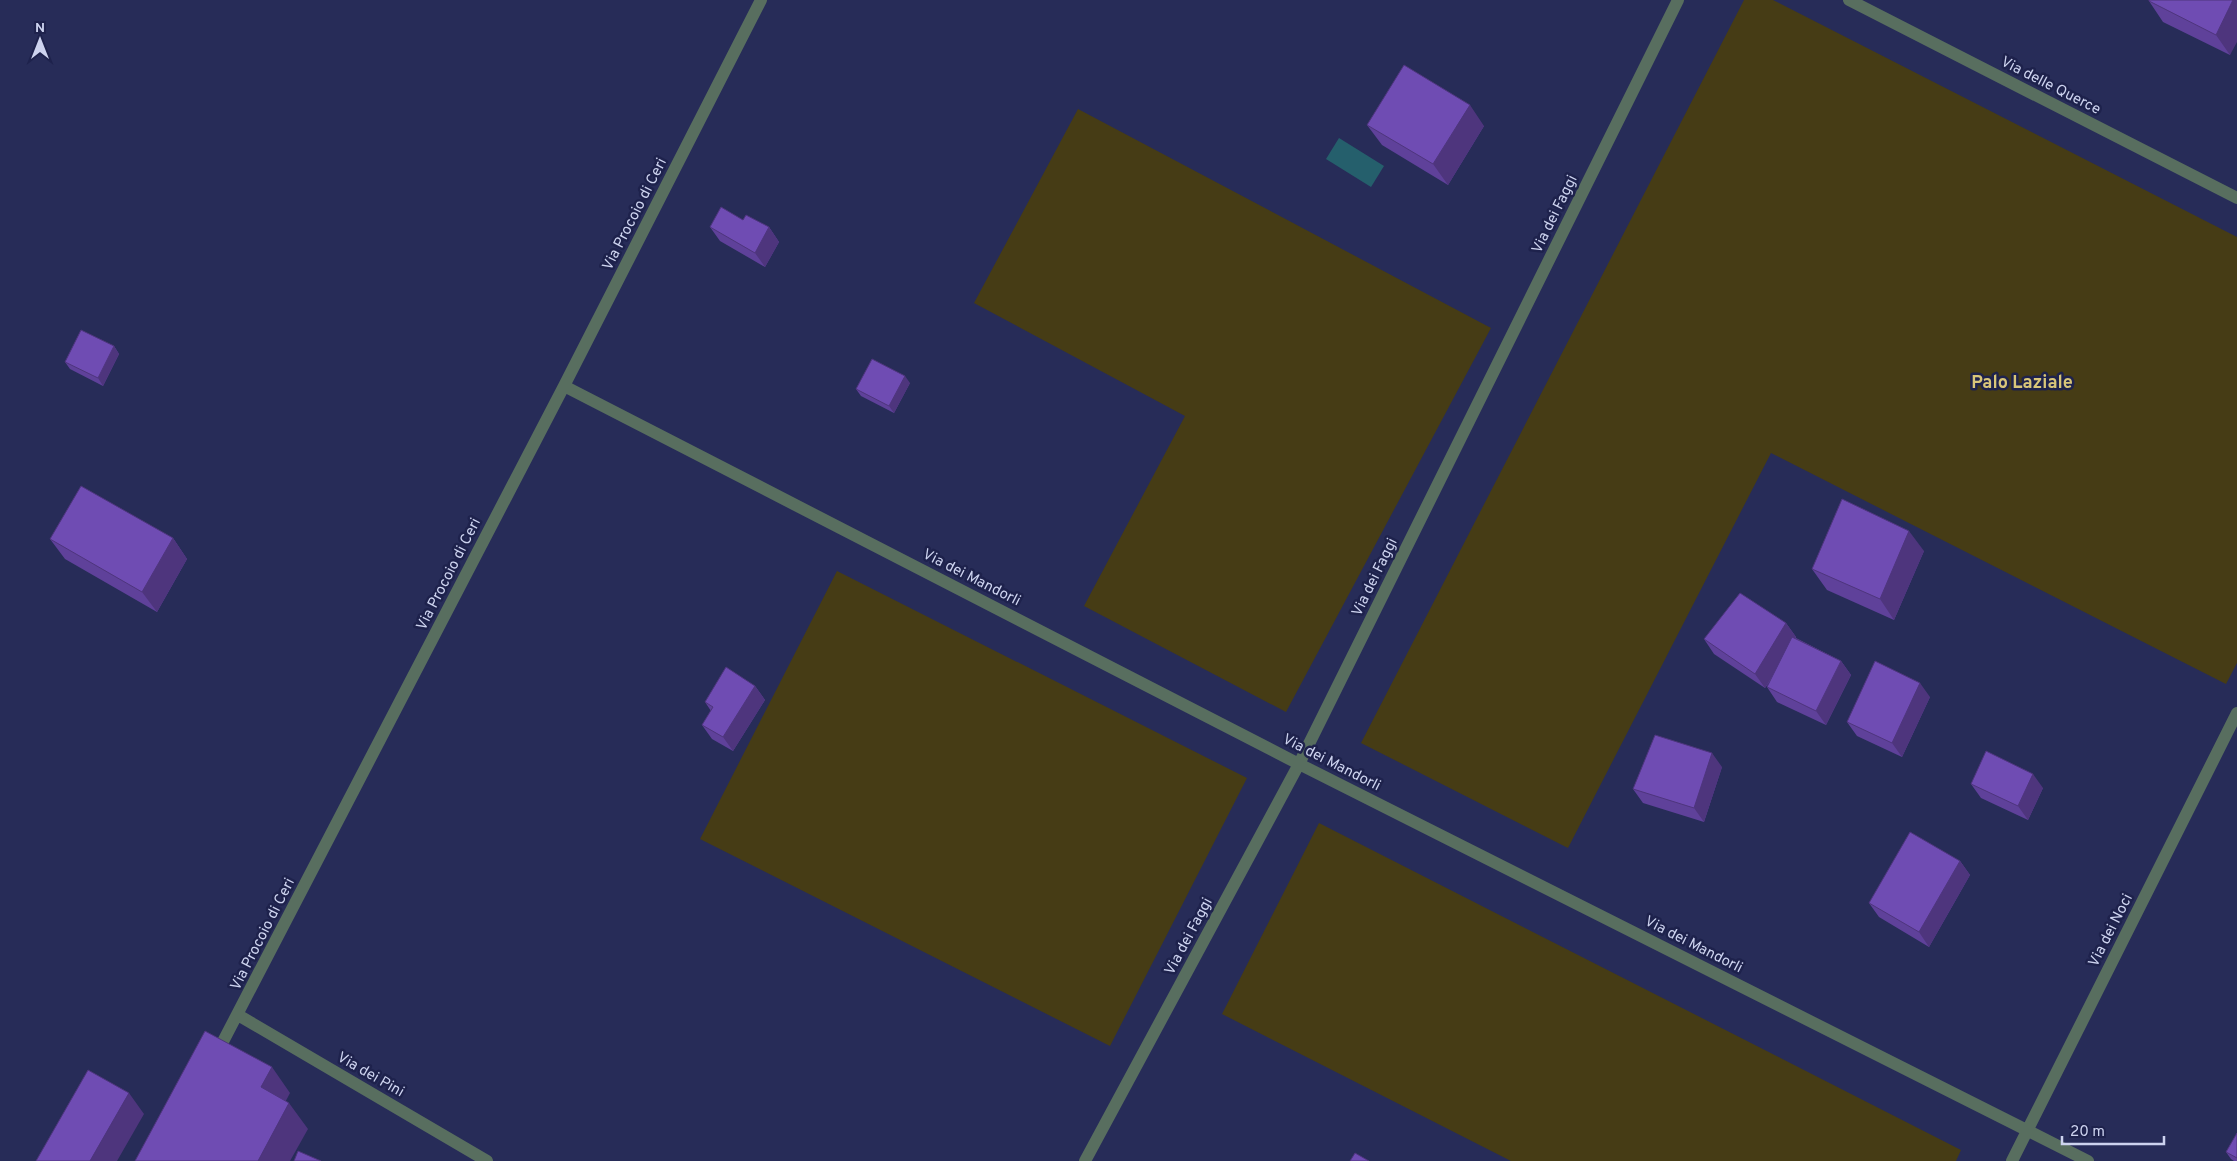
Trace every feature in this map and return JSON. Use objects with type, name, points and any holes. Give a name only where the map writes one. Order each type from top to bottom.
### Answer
[{"type":"street","name":"Via Procoio di Ceri","points":[[210,1067],[564,386],[761,0]]},
{"type":"street","name":"Via dei Faggi","points":[[1085,1161],[1300,764],[1678,0]]},
{"type":"street","name":"Via delle Querce","points":[[1850,0],[2237,198]]},
{"type":"street","name":"Via dei Mandorli","points":[[564,386],[1300,764],[2088,1161]]},
{"type":"street","name":"Via dei Noci","points":[[2012,1161],[2237,713]]},
{"type":"street","name":"Via dei Pini","points":[[238,1015],[487,1161]]},
{"type":"shaded area","points":[[1744,0],[1773,0],[2237,237],[2237,663],[2226,684],[1771,453],[1568,848],[1361,743]]},
{"type":"shaded area","points":[[1078,109],[1491,328],[1286,712],[1084,606],[1185,416],[974,303]]},
{"type":"shaded area","points":[[1339,138],[1384,166],[1371,187],[1326,159]]},
{"type":"shaded area","points":[[837,571],[1247,778],[1110,1046],[700,839]]},
{"type":"shaded area","points":[[1319,823],[1961,1150],[1956,1161],[1511,1161],[1222,1014]]},
{"type":"building","points":[[2149,0],[2233,0],[2216,35]]},
{"type":"building","points":[[1404,65],[1470,105],[1433,164],[1367,125]]},
{"type":"building","points":[[721,207],[743,220],[746,215],[769,227],[755,253],[710,227]]},
{"type":"building","points":[[81,330],[114,346],[98,378],[65,362]]},
{"type":"building","points":[[872,359],[905,376],[889,406],[856,389]]},
{"type":"building","points":[[81,486],[173,538],[142,592],[50,539]]},
{"type":"building","points":[[1842,499],[1909,531],[1880,599],[1812,569]]},
{"type":"building","points":[[1740,593],[1786,623],[1755,674],[1704,639]]},
{"type":"building","points":[[1792,637],[1841,661],[1816,711],[1767,687]]},
{"type":"building","points":[[1875,661],[1920,683],[1892,743],[1847,722]]},
{"type":"building","points":[[726,667],[755,686],[723,737],[702,725],[713,707],[705,702]]},
{"type":"building","points":[[1655,735],[1712,753],[1694,808],[1633,789]]},
{"type":"building","points":[[1986,751],[2033,774],[2018,806],[1971,784]]},
{"type":"building","points":[[1910,832],[1960,861],[1919,932],[1869,903]]},
{"type":"building","points":[[205,1031],[272,1067],[261,1087],[289,1103],[258,1161],[135,1161]]},
{"type":"building","points":[[88,1070],[129,1093],[90,1161],[36,1161]]},
{"type":"building","points":[[2237,1133],[2237,1158],[2226,1152]]},
{"type":"building","points":[[298,1151],[321,1161],[294,1161]]},
{"type":"building","points":[[1355,1153],[1369,1161],[1350,1161]]},
{"type":"district","name":"Palo Laziale","points":[[2022,382]]}]
